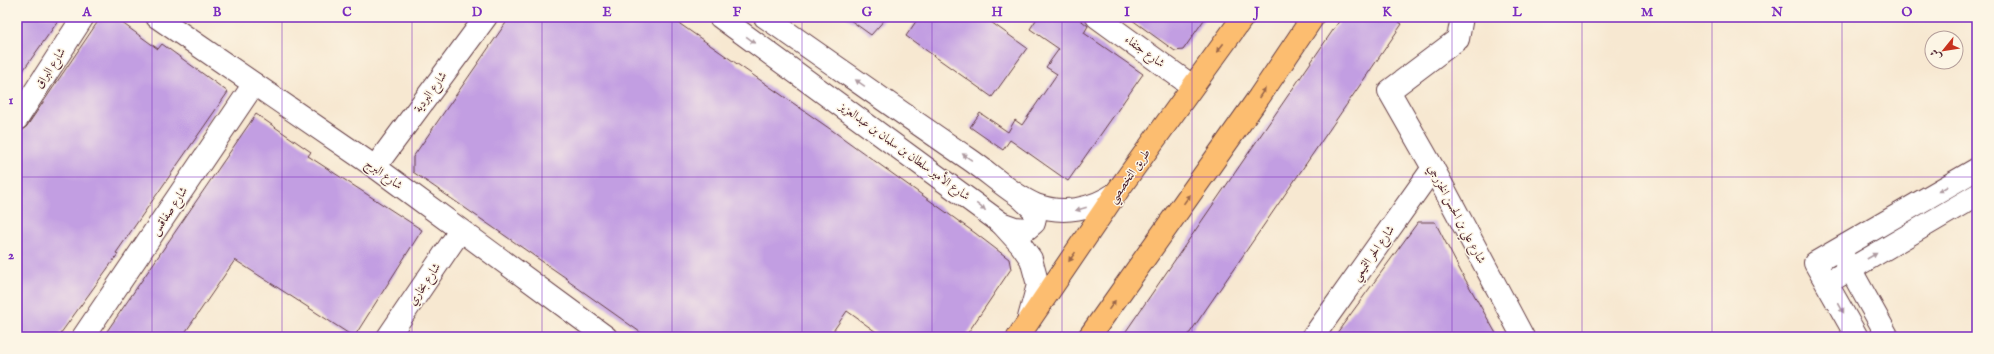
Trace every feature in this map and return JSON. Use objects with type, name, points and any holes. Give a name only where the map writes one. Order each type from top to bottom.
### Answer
[{"type":"main road","name":"طريق التخصصي","points":[[1018,337],[1029,318],[1116,193],[1243,17]]},
{"type":"main road","points":[[1089,337],[1259,97],[1313,17]]},
{"type":"street","name":"شارع البراق","points":[[17,119],[83,17]]},
{"type":"street","name":"شارع البرج","points":[[157,17],[375,167],[606,337]]},
{"type":"street","name":"شارع البردية","points":[[375,167],[486,17]]},
{"type":"street","name":"شارع الأمير سلطان بن سلمان بن عبدالعزيز","points":[[720,17],[1001,223],[1021,245],[1031,259],[1038,285],[1029,318]]},
{"type":"street","points":[[765,17],[980,166],[1036,212],[1034,223],[1027,229],[1015,228],[1001,223]]},
{"type":"street","name":"شارع جنفاء","points":[[1097,17],[1192,86]]},
{"type":"street","name":"شارع علي بن الحسن الخزرجي","points":[[1462,17],[1458,39],[1389,92],[1432,168],[1523,337]]},
{"type":"street","name":"شارع صفاقس","points":[[83,337],[254,84]]},
{"type":"street","name":"شارع الحر التميمي","points":[[1313,337],[1432,168]]},
{"type":"street","points":[[1857,337],[1815,263],[1977,169]]},
{"type":"street","points":[[1018,196],[1037,205],[1075,211],[1106,201],[1116,193]]},
{"type":"street","points":[[1826,283],[1977,195]]},
{"type":"street","name":"شارع بخاري","points":[[388,337],[460,231]]},
{"type":"street","points":[[1840,249],[1888,337]]},
{"type":"building","points":[[17,17],[61,17],[17,79]]},
{"type":"building","points":[[101,17],[114,17],[158,49],[162,44],[228,92],[116,253],[118,254],[58,337],[17,337],[17,137],[27,126]]},
{"type":"building","points":[[510,17],[670,17],[975,233],[1009,259],[1011,269],[965,337],[883,337],[847,311],[829,337],[647,337],[568,281],[569,280],[413,172],[413,157]]},
{"type":"building","points":[[846,17],[887,17],[871,35]]},
{"type":"building","points":[[919,17],[984,17],[1027,48],[992,97],[906,36]]},
{"type":"building","points":[[1038,17],[1077,17],[1088,26],[1084,33],[1143,74],[1068,181],[1010,140],[1003,150],[970,127],[980,113],[1008,132],[1015,120],[1022,125],[1057,74],[1046,67],[1059,49],[1030,29]]},
{"type":"building","points":[[1128,17],[1206,17],[1183,50],[1175,51]]},
{"type":"building","points":[[1342,17],[1392,17],[1402,24],[1187,337],[1122,337]]},
{"type":"building","points":[[256,114],[311,152],[308,156],[422,230],[354,337],[235,260],[182,337],[103,337]]},
{"type":"building","points":[[1418,222],[1435,222],[1461,272],[1498,337],[1334,337]]}]
